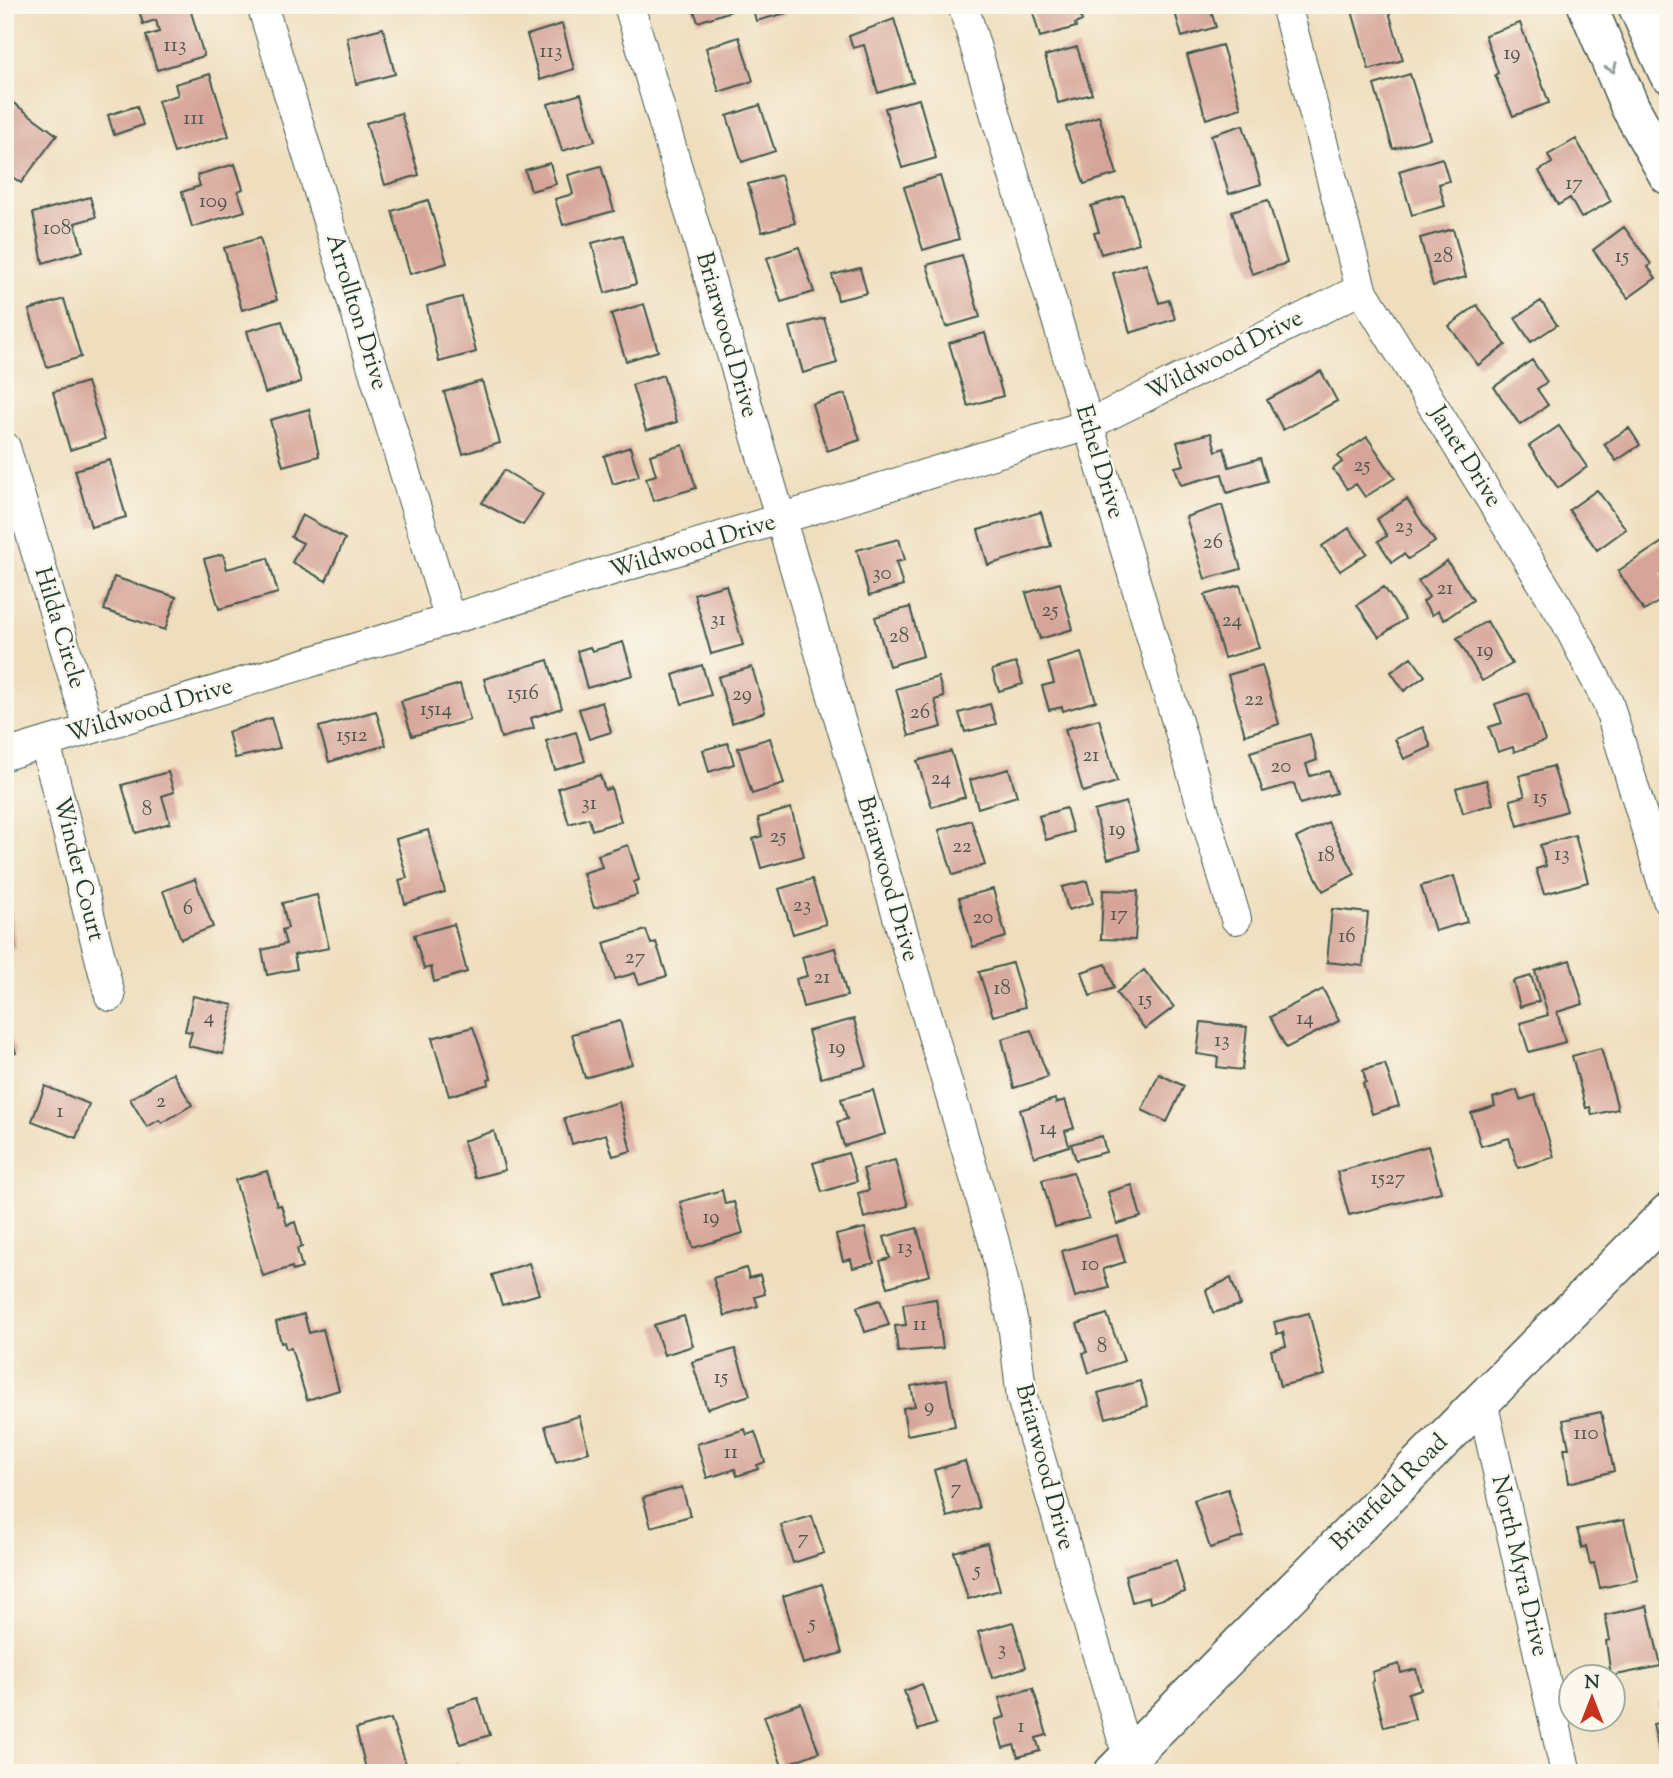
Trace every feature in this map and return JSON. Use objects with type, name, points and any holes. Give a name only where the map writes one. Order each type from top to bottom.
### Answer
[{"type":"main road","points":[[1587,5],[1630,107],[1668,175]]},
{"type":"main road","points":[[1637,5],[1668,73]]},
{"type":"main road","name":"Briarfield Road","points":[[1121,1765],[1668,1213]]},
{"type":"street","name":"Arrollton Drive","points":[[262,5],[450,620]]},
{"type":"street","name":"Briarwood Drive","points":[[629,5],[994,1242],[1013,1323],[1022,1398],[1121,1765]]},
{"type":"street","name":"Ethel Drive","points":[[963,5],[1236,919]]},
{"type":"street","name":"Janet Drive","points":[[1286,5],[1361,289],[1566,621],[1608,703],[1668,900]]},
{"type":"street","name":"Wildwood Drive","points":[[5,755],[781,521],[1088,425],[1361,289]]},
{"type":"street","name":"Hilda Circle","points":[[5,447],[89,729]]},
{"type":"street","name":"Winder Court","points":[[45,743],[110,996]]},
{"type":"street","name":"North Myra Drive","points":[[1482,1401],[1566,1773]]},
{"type":"building","points":[[189,5],[204,56],[157,70],[146,36],[159,32],[156,20],[143,24],[138,7]]},
{"type":"building","points":[[692,5],[729,5],[731,11],[698,22]]},
{"type":"building","points":[[752,5],[784,5],[786,13],[756,21]]},
{"type":"building","points":[[1031,5],[1077,5],[1082,21],[1075,24],[1076,27],[1040,37]]},
{"type":"building","points":[[1173,5],[1209,5],[1216,27],[1182,37]]},
{"type":"building","points":[[1371,5],[1387,5],[1403,60],[1369,70],[1352,11]]},
{"type":"building","points":[[894,19],[913,82],[878,93],[864,45],[853,48],[849,36]]},
{"type":"building","points":[[1520,23],[1549,103],[1513,116],[1495,75],[1498,73],[1485,35]]},
{"type":"building","points":[[562,24],[574,69],[540,80],[527,35]]},
{"type":"building","points":[[383,28],[395,74],[356,84],[347,37]]},
{"type":"building","points":[[739,37],[753,81],[719,92],[706,48]]},
{"type":"building","points":[[1222,45],[1241,108],[1206,119],[1187,55]]},
{"type":"building","points":[[1077,47],[1092,94],[1058,103],[1045,56]]},
{"type":"building","points":[[210,74],[229,136],[174,153],[158,101],[178,95],[175,84]]},
{"type":"building","points":[[1410,74],[1430,138],[1393,149],[1374,85]]},
{"type":"building","points":[[581,94],[595,141],[562,151],[548,104]]},
{"type":"building","points":[[8,99],[57,135],[21,183],[5,172],[5,103]]},
{"type":"building","points":[[919,99],[936,158],[902,168],[885,108]]},
{"type":"building","points":[[760,105],[775,151],[742,162],[727,116]]},
{"type":"building","points":[[137,106],[143,125],[114,135],[108,115]]},
{"type":"building","points":[[401,113],[419,175],[385,185],[366,123]]},
{"type":"building","points":[[1099,116],[1117,174],[1084,184],[1066,127]]},
{"type":"building","points":[[1243,125],[1261,184],[1229,194],[1211,135]]},
{"type":"building","points":[[1576,139],[1611,201],[1581,218],[1570,198],[1558,205],[1539,171],[1552,163],[1548,155]]},
{"type":"building","points":[[1442,158],[1449,181],[1439,184],[1445,206],[1412,215],[1399,171]]},
{"type":"building","points":[[550,163],[556,184],[531,191],[525,170]]},
{"type":"building","points":[[235,164],[243,189],[238,191],[245,211],[192,227],[182,192],[200,186],[197,175]]},
{"type":"building","points":[[601,166],[614,211],[563,225],[555,199],[573,194],[568,175]]},
{"type":"building","points":[[781,175],[795,223],[762,232],[748,184]]},
{"type":"building","points":[[940,176],[959,239],[923,250],[904,187]]},
{"type":"building","points":[[1124,196],[1139,243],[1101,254],[1094,233],[1099,232],[1091,206]]},
{"type":"building","points":[[90,197],[96,217],[75,223],[83,251],[43,263],[33,213]]},
{"type":"building","points":[[428,200],[447,263],[410,274],[392,211]]},
{"type":"building","points":[[1268,200],[1287,263],[1252,274],[1232,211]]},
{"type":"building","points":[[1624,227],[1651,264],[1648,267],[1656,278],[1628,298],[1593,250]]},
{"type":"building","points":[[1453,229],[1466,277],[1433,286],[1420,238]]},
{"type":"building","points":[[623,235],[636,284],[605,293],[592,243]]},
{"type":"building","points":[[260,238],[277,300],[242,310],[224,248]]},
{"type":"building","points":[[799,247],[814,292],[781,302],[767,258]]},
{"type":"building","points":[[962,255],[980,317],[946,327],[927,265]]},
{"type":"building","points":[[1146,263],[1159,303],[1169,300],[1175,319],[1130,333],[1113,273]]},
{"type":"building","points":[[860,268],[867,293],[838,300],[832,275]]},
{"type":"building","points":[[462,297],[476,352],[439,362],[427,306]]},
{"type":"building","points":[[64,299],[81,357],[47,367],[29,310]]},
{"type":"building","points":[[1541,301],[1557,325],[1531,342],[1515,318]]},
{"type":"building","points":[[644,304],[658,351],[626,361],[611,314]]},
{"type":"building","points":[[1477,305],[1506,345],[1478,365],[1449,326]]},
{"type":"building","points":[[824,318],[837,363],[803,373],[790,327]]},
{"type":"building","points":[[282,321],[301,382],[265,393],[247,331]]},
{"type":"building","points":[[985,333],[1003,396],[968,406],[949,343]]},
{"type":"building","points":[[1532,360],[1547,382],[1537,389],[1548,405],[1520,425],[1494,387]]},
{"type":"building","points":[[1321,371],[1337,401],[1283,430],[1267,400]]},
{"type":"building","points":[[663,375],[677,422],[646,431],[632,385]]},
{"type":"building","points":[[482,381],[500,443],[463,454],[444,392]]},
{"type":"building","points":[[87,382],[105,439],[70,450],[53,392]]},
{"type":"building","points":[[845,394],[860,440],[827,451],[812,404]]},
{"type":"building","points":[[309,409],[319,456],[283,466],[270,420]]},
{"type":"building","points":[[1559,426],[1587,467],[1558,488],[1529,446]]},
{"type":"building","points":[[1629,428],[1640,445],[1616,461],[1604,444]]},
{"type":"building","points":[[1211,433],[1216,451],[1224,448],[1229,467],[1260,458],[1267,481],[1227,493],[1222,474],[1181,485],[1175,467],[1184,465],[1177,442]]},
{"type":"building","points":[[1367,437],[1395,478],[1365,497],[1356,484],[1347,489],[1333,469],[1342,462],[1338,456]]},
{"type":"building","points":[[683,445],[696,488],[653,501],[646,478],[656,475],[650,455]]},
{"type":"building","points":[[630,447],[639,476],[613,484],[604,456]]},
{"type":"building","points":[[110,460],[126,517],[91,527],[75,470]]},
{"type":"building","points":[[504,470],[543,494],[523,525],[482,503]]},
{"type":"building","points":[[1597,490],[1626,529],[1597,550],[1569,510]]},
{"type":"building","points":[[1407,499],[1435,542],[1408,559],[1404,554],[1392,562],[1378,541],[1387,536],[1377,519]]},
{"type":"building","points":[[1222,505],[1241,569],[1205,579],[1186,517]]},
{"type":"building","points":[[1041,512],[1051,546],[988,565],[978,530]]},
{"type":"building","points":[[302,515],[345,539],[326,581],[292,562],[303,543],[291,537]]},
{"type":"building","points":[[1349,528],[1367,553],[1340,571],[1322,546]]},
{"type":"building","points":[[899,539],[905,560],[896,562],[903,586],[869,596],[857,550]]},
{"type":"building","points":[[1664,541],[1668,547],[1668,568],[1661,573],[1668,583],[1668,596],[1644,611],[1618,571]]},
{"type":"building","points":[[223,554],[227,569],[268,558],[278,593],[219,609],[204,559]]},
{"type":"building","points":[[1447,561],[1473,600],[1444,620],[1438,611],[1432,615],[1423,602],[1429,597],[1418,581]]},
{"type":"building","points":[[114,577],[176,597],[165,630],[104,610]]},
{"type":"building","points":[[1060,583],[1073,629],[1040,639],[1026,593]]},
{"type":"building","points":[[726,585],[743,645],[711,654],[694,594]]},
{"type":"building","points":[[1240,585],[1259,648],[1224,658],[1205,595]]},
{"type":"building","points":[[1384,587],[1405,619],[1379,637],[1357,605]]},
{"type":"building","points":[[910,607],[923,656],[889,666],[875,617]]},
{"type":"building","points":[[1487,621],[1512,664],[1482,681],[1457,638]]},
{"type":"building","points":[[623,642],[633,675],[587,688],[577,651],[590,647],[592,651]]},
{"type":"building","points":[[1081,653],[1096,701],[1063,711],[1062,707],[1049,710],[1042,686],[1054,683],[1048,663]]},
{"type":"building","points":[[1411,657],[1425,676],[1404,691],[1391,672]]},
{"type":"building","points":[[548,660],[562,708],[531,718],[534,728],[501,738],[484,679]]},
{"type":"building","points":[[1016,663],[1023,684],[999,691],[992,670]]},
{"type":"building","points":[[702,665],[711,695],[682,704],[673,675]]},
{"type":"building","points":[[1262,665],[1279,724],[1245,735],[1228,675]]},
{"type":"building","points":[[752,667],[765,712],[732,723],[718,677]]},
{"type":"building","points":[[938,677],[944,697],[935,700],[942,727],[909,736],[896,689]]},
{"type":"building","points":[[460,684],[470,720],[412,736],[401,701]]},
{"type":"building","points":[[1528,693],[1545,741],[1514,752],[1513,747],[1498,752],[1489,727],[1502,723],[1495,704]]},
{"type":"building","points":[[602,702],[611,732],[589,739],[579,709]]},
{"type":"building","points":[[990,704],[996,724],[965,732],[959,713]]},
{"type":"building","points":[[376,711],[386,745],[329,762],[319,727]]},
{"type":"building","points":[[271,718],[280,748],[235,758],[228,732]]},
{"type":"building","points":[[1099,719],[1117,782],[1083,792],[1065,729]]},
{"type":"building","points":[[1423,727],[1431,747],[1404,759],[1395,739]]},
{"type":"building","points":[[576,732],[585,761],[555,770],[546,741]]},
{"type":"building","points":[[1310,734],[1317,760],[1306,764],[1310,776],[1329,771],[1336,793],[1300,804],[1294,783],[1263,792],[1250,752]]},
{"type":"building","points":[[770,738],[784,784],[752,794],[738,748]]},
{"type":"building","points":[[728,743],[734,764],[709,772],[703,750]]},
{"type":"building","points":[[951,751],[965,797],[932,807],[917,761]]},
{"type":"building","points":[[1553,766],[1567,811],[1518,826],[1510,800],[1525,796],[1519,776]]},
{"type":"building","points":[[1009,769],[1017,796],[978,808],[970,780]]},
{"type":"building","points":[[168,772],[174,792],[162,796],[170,823],[136,833],[122,785]]},
{"type":"building","points":[[600,775],[605,790],[611,788],[621,821],[592,830],[589,818],[569,824],[558,788]]},
{"type":"building","points":[[1486,780],[1493,804],[1463,813],[1456,788]]},
{"type":"building","points":[[1126,802],[1139,850],[1108,859],[1094,811]]},
{"type":"building","points":[[791,808],[804,856],[761,868],[753,839],[762,836],[758,818]]},
{"type":"building","points":[[1066,808],[1073,832],[1046,840],[1039,816]]},
{"type":"building","points":[[971,820],[985,865],[953,875],[939,830]]},
{"type":"building","points":[[1328,822],[1355,874],[1323,891],[1296,838]]},
{"type":"building","points":[[428,830],[445,892],[405,904],[399,880],[407,878],[396,839]]},
{"type":"building","points":[[1575,835],[1588,882],[1544,894],[1536,869],[1546,866],[1540,845]]},
{"type":"building","points":[[628,845],[639,880],[634,882],[637,895],[594,908],[583,873],[602,867],[598,855]]},
{"type":"building","points":[[1454,876],[1467,922],[1435,931],[1421,886]]},
{"type":"building","points":[[195,879],[213,927],[181,939],[163,891]]},
{"type":"building","points":[[812,879],[826,924],[793,934],[779,889]]},
{"type":"building","points":[[1087,881],[1093,903],[1068,910],[1062,887]]},
{"type":"building","points":[[993,889],[1006,937],[973,947],[959,898]]},
{"type":"building","points":[[1103,890],[1138,891],[1135,940],[1101,939]]},
{"type":"building","points":[[317,895],[329,948],[294,955],[297,969],[267,975],[262,950],[286,944],[282,930],[288,928],[282,903]]},
{"type":"building","points":[[10,899],[15,948],[5,949],[5,900]]},
{"type":"building","points":[[1332,909],[1368,913],[1363,966],[1327,962]]},
{"type":"building","points":[[454,924],[467,972],[434,982],[431,967],[424,969],[414,935]]},
{"type":"building","points":[[646,930],[651,944],[656,942],[667,976],[639,984],[635,973],[615,979],[604,943]]},
{"type":"building","points":[[835,948],[847,996],[803,1007],[796,979],[807,976],[802,957]]},
{"type":"building","points":[[1570,960],[1583,1004],[1557,1012],[1565,1042],[1529,1052],[1520,1023],[1548,1015],[1535,971]]},
{"type":"building","points":[[1012,963],[1025,1007],[993,1016],[979,972]]},
{"type":"building","points":[[1106,964],[1114,988],[1090,996],[1082,972]]},
{"type":"building","points":[[1144,970],[1174,1007],[1145,1029],[1116,993]]},
{"type":"building","points":[[1531,976],[1539,1001],[1520,1007],[1513,981]]},
{"type":"building","points":[[1323,989],[1339,1021],[1286,1048],[1270,1017]]},
{"type":"building","points":[[193,996],[233,1005],[223,1054],[188,1046],[192,1032],[185,1031]]},
{"type":"building","points":[[854,1019],[867,1066],[821,1078],[808,1031]]},
{"type":"building","points":[[620,1021],[632,1064],[585,1078],[572,1034]]},
{"type":"building","points":[[1201,1022],[1247,1027],[1242,1070],[1217,1067],[1218,1057],[1197,1054]]},
{"type":"building","points":[[5,1023],[16,1053],[5,1057]]},
{"type":"building","points":[[473,1027],[491,1078],[488,1079],[489,1084],[449,1096],[432,1038]]},
{"type":"building","points":[[1031,1030],[1048,1077],[1014,1088],[1002,1039]]},
{"type":"building","points":[[1601,1048],[1618,1109],[1592,1115],[1590,1107],[1586,1108],[1572,1056]]},
{"type":"building","points":[[1385,1064],[1399,1106],[1372,1114],[1363,1083],[1366,1082],[1363,1070]]},
{"type":"building","points":[[173,1073],[192,1105],[162,1123],[159,1120],[147,1127],[130,1099]]},
{"type":"building","points":[[1159,1074],[1184,1086],[1167,1122],[1142,1110]]},
{"type":"building","points":[[45,1086],[89,1104],[76,1138],[32,1121]]},
{"type":"building","points":[[873,1090],[885,1134],[844,1146],[837,1122],[847,1119],[841,1099]]},
{"type":"building","points":[[1517,1090],[1520,1100],[1535,1095],[1554,1157],[1518,1168],[1509,1138],[1481,1146],[1471,1113],[1495,1106],[1493,1098]]},
{"type":"building","points":[[1055,1099],[1056,1103],[1065,1100],[1074,1128],[1065,1131],[1069,1146],[1034,1157],[1020,1110]]},
{"type":"building","points":[[619,1102],[631,1151],[613,1156],[606,1134],[572,1144],[564,1118]]},
{"type":"building","points":[[494,1131],[505,1170],[475,1178],[463,1141]]},
{"type":"building","points":[[1102,1136],[1106,1152],[1076,1160],[1071,1144]]},
{"type":"building","points":[[1428,1146],[1441,1192],[1349,1215],[1337,1172]]},
{"type":"building","points":[[848,1153],[857,1181],[822,1192],[813,1163]]},
{"type":"building","points":[[895,1160],[908,1206],[864,1218],[858,1193],[869,1190],[863,1169]]},
{"type":"building","points":[[267,1171],[277,1206],[281,1205],[287,1225],[295,1222],[302,1247],[297,1249],[302,1268],[293,1271],[292,1267],[263,1276],[235,1180]]},
{"type":"building","points":[[1073,1172],[1089,1218],[1055,1227],[1042,1180]]},
{"type":"building","points":[[1132,1185],[1141,1217],[1117,1224],[1108,1192]]},
{"type":"building","points":[[722,1190],[725,1204],[734,1202],[743,1233],[693,1248],[680,1202]]},
{"type":"building","points":[[865,1228],[874,1263],[853,1268],[851,1259],[843,1261],[836,1235]]},
{"type":"building","points":[[917,1228],[930,1275],[888,1287],[880,1261],[890,1258],[884,1237]]},
{"type":"building","points":[[1117,1235],[1125,1262],[1103,1269],[1109,1288],[1075,1297],[1062,1251]]},
{"type":"building","points":[[529,1263],[539,1294],[502,1305],[492,1275]]},
{"type":"building","points":[[746,1268],[749,1278],[760,1275],[765,1294],[755,1297],[758,1306],[725,1316],[713,1278]]},
{"type":"building","points":[[1231,1278],[1240,1305],[1213,1313],[1206,1290]]},
{"type":"building","points":[[936,1299],[943,1348],[898,1352],[895,1326],[906,1325],[903,1304]]},
{"type":"building","points":[[880,1300],[889,1325],[865,1332],[857,1307]]},
{"type":"building","points":[[1309,1313],[1325,1375],[1280,1386],[1271,1350],[1286,1346],[1283,1332],[1277,1334],[1274,1322]]},
{"type":"building","points":[[304,1314],[309,1333],[323,1329],[339,1390],[307,1400],[291,1348],[286,1349],[284,1342],[281,1343],[276,1322]]},
{"type":"building","points":[[1107,1314],[1124,1361],[1089,1373],[1083,1353],[1087,1352],[1077,1324]]},
{"type":"building","points":[[684,1316],[693,1346],[664,1355],[654,1325]]},
{"type":"building","points":[[735,1349],[750,1395],[707,1409],[692,1362]]},
{"type":"building","points":[[947,1380],[955,1426],[907,1435],[903,1408],[915,1406],[911,1386]]},
{"type":"building","points":[[1140,1381],[1148,1406],[1106,1418],[1098,1393]]},
{"type":"building","points":[[1601,1412],[1614,1471],[1569,1483],[1564,1448],[1569,1448],[1563,1420]]},
{"type":"building","points":[[579,1416],[589,1452],[556,1462],[545,1426]]},
{"type":"building","points":[[745,1429],[747,1435],[755,1432],[765,1462],[757,1465],[758,1469],[737,1476],[735,1469],[707,1478],[697,1444]]},
{"type":"building","points":[[965,1461],[979,1508],[947,1517],[934,1470]]},
{"type":"building","points":[[682,1487],[690,1516],[651,1527],[643,1498]]},
{"type":"building","points":[[1228,1489],[1243,1537],[1210,1548],[1194,1500]]},
{"type":"building","points":[[812,1516],[824,1553],[793,1563],[781,1525]]},
{"type":"building","points":[[1624,1520],[1638,1580],[1600,1588],[1594,1563],[1590,1564],[1586,1546],[1582,1548],[1577,1529]]},
{"type":"building","points":[[987,1543],[1000,1590],[968,1599],[954,1552]]},
{"type":"building","points":[[1176,1560],[1185,1592],[1150,1603],[1149,1597],[1132,1602],[1125,1575]]},
{"type":"building","points":[[822,1584],[842,1653],[803,1664],[783,1596]]},
{"type":"building","points":[[1647,1606],[1661,1666],[1628,1673],[1628,1662],[1609,1662],[1606,1641],[1610,1640],[1605,1615]]},
{"type":"building","points":[[1013,1622],[1026,1667],[992,1678],[978,1632]]},
{"type":"building","points":[[1399,1664],[1401,1673],[1416,1669],[1421,1689],[1408,1693],[1415,1719],[1384,1727],[1372,1682],[1372,1672]]},
{"type":"building","points":[[922,1684],[936,1724],[918,1730],[904,1691]]},
{"type":"building","points":[[1033,1688],[1047,1735],[1036,1738],[1040,1751],[1018,1757],[1014,1745],[1003,1748],[995,1720],[1005,1717],[999,1698]]},
{"type":"building","points":[[478,1698],[490,1735],[460,1744],[448,1707]]},
{"type":"building","points":[[1668,1701],[1668,1773],[1664,1773],[1653,1724],[1664,1722],[1660,1703]]},
{"type":"building","points":[[801,1703],[819,1752],[782,1766],[764,1716]]},
{"type":"building","points":[[391,1719],[409,1773],[367,1773],[356,1729]]},
{"type":"building","points":[[459,1763],[462,1773],[438,1773],[437,1768]]}]
